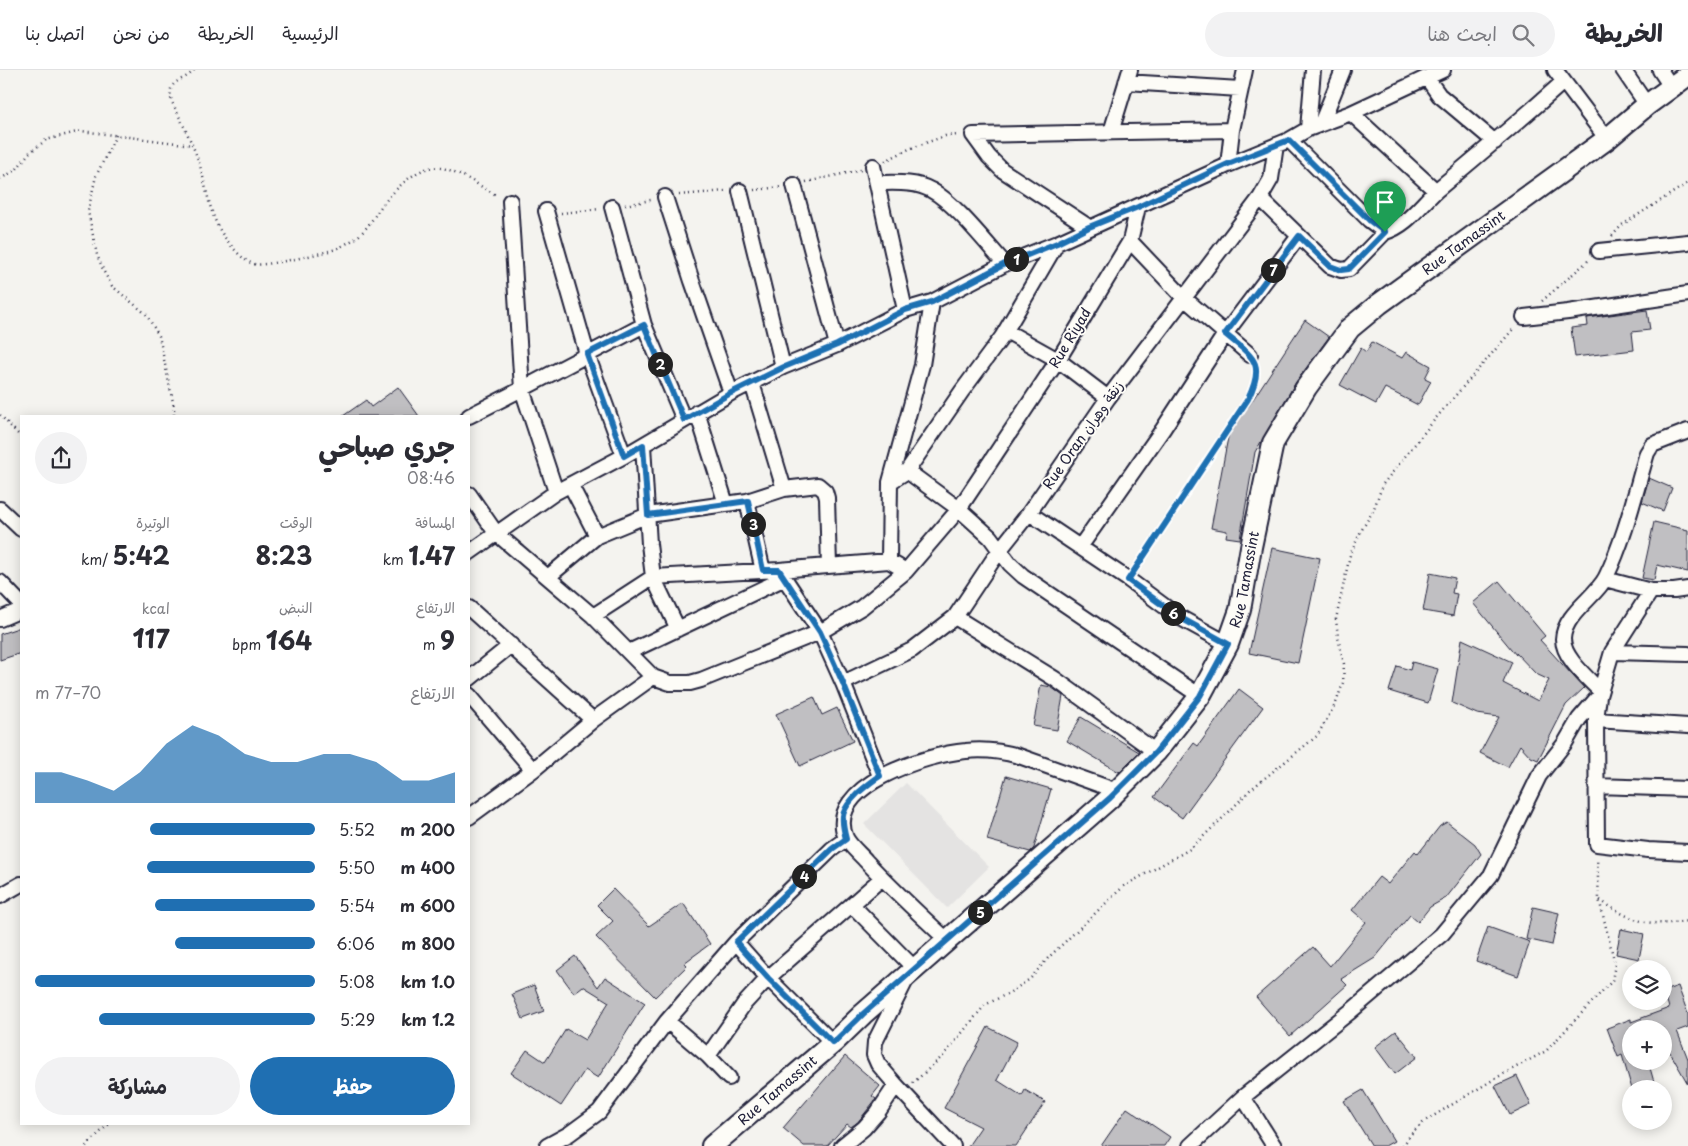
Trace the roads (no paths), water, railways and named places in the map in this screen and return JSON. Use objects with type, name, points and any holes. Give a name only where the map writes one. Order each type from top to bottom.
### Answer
[{"type":"main road","name":"Rue Tamassint","points":[[712,1146],[833,1043],[863,1014],[1117,791],[1156,752],[1200,696],[1228,644],[1240,610],[1251,547],[1274,443],[1306,388],[1350,328],[1379,304],[1607,139],[1688,75]]},
{"type":"street","points":[[1228,164],[1232,130],[1245,70]]},
{"type":"street","points":[[1313,70],[1314,126]]},
{"type":"street","points":[[1314,126],[1343,70]]},
{"type":"street","points":[[470,552],[556,492],[571,486],[731,393],[784,367],[837,345],[905,310],[932,302],[1005,264],[1138,207],[1228,164],[1283,143],[1314,126],[1351,113],[1429,74],[1443,70]]},
{"type":"street","points":[[1555,70],[1607,139]]},
{"type":"street","points":[[1623,70],[1648,105]]},
{"type":"street","points":[[1660,70],[1672,88]]},
{"type":"street","points":[[1429,74],[1439,94],[1495,142]]},
{"type":"street","points":[[1111,132],[1128,76],[1240,89]]},
{"type":"street","points":[[1260,198],[1330,266],[1341,270],[1349,269],[1385,232],[1398,228],[1436,191],[1563,82]]},
{"type":"street","points":[[1351,113],[1436,191]]},
{"type":"street","points":[[1089,227],[1002,170],[988,157],[973,135],[1232,130]]},
{"type":"street","points":[[1283,143],[1385,232]]},
{"type":"street","name":"Rue Oran زنقة وهران","points":[[843,683],[912,650],[955,617],[999,551],[1029,513],[1108,398],[1260,198],[1271,179],[1283,143]]},
{"type":"street","points":[[873,166],[905,310]]},
{"type":"street","points":[[877,183],[909,184],[930,189],[951,206],[1005,264]]},
{"type":"street","points":[[794,184],[837,345]]},
{"type":"street","points":[[740,191],[784,367]]},
{"type":"street","points":[[664,197],[731,393]]},
{"type":"street","points":[[510,201],[522,389],[556,492]]},
{"type":"street","points":[[612,207],[644,325],[684,420]]},
{"type":"street","name":"Rue Riyad","points":[[654,677],[670,683],[690,683],[820,632],[862,607],[906,571],[959,510],[1058,360],[1130,241],[1138,207]]},
{"type":"street","points":[[546,211],[587,354],[624,456]]},
{"type":"street","points":[[1080,547],[1163,429],[1225,334],[1299,236]]},
{"type":"street","points":[[1130,241],[1184,298],[1250,355]]},
{"type":"street","points":[[1599,251],[1688,242]]},
{"type":"street","points":[[890,482],[907,471],[962,391],[1006,332],[1057,243]]},
{"type":"street","points":[[1524,317],[1688,294]]},
{"type":"street","points":[[888,561],[890,482],[922,365],[932,302]]},
{"type":"street","points":[[470,415],[644,325]]},
{"type":"street","points":[[1006,332],[1058,360],[1108,398]]},
{"type":"street","points":[[752,383],[784,489]]},
{"type":"street","points":[[697,412],[726,504]]},
{"type":"street","points":[[1599,693],[1577,668],[1567,651],[1563,641],[1564,630],[1574,615],[1606,579],[1622,536],[1647,454],[1652,446],[1688,431]]},
{"type":"street","points":[[643,445],[653,577],[678,629]]},
{"type":"street","points":[[907,471],[959,510],[990,537],[1010,564],[1024,576],[1200,696]]},
{"type":"street","points":[[571,486],[597,536]]},
{"type":"street","points":[[548,577],[597,536],[648,515],[748,501],[784,489],[818,486],[825,492],[827,498],[829,566]]},
{"type":"street","points":[[470,495],[496,533],[593,616],[654,677],[593,720],[533,770],[470,816]]},
{"type":"street","points":[[748,501],[763,570]]},
{"type":"street","points":[[0,508],[20,528]]},
{"type":"street","points":[[1029,513],[1179,617],[1228,644]]},
{"type":"street","points":[[629,652],[678,629],[782,574],[829,566],[888,561],[906,571]]},
{"type":"street","points":[[593,616],[653,577],[763,570],[782,574],[820,632],[843,683],[880,776]]},
{"type":"street","points":[[1606,579],[1651,591],[1688,589]]},
{"type":"street","points":[[0,582],[20,603]]},
{"type":"street","points":[[1651,591],[1612,652],[1599,693],[1596,720],[1597,844],[1648,850],[1688,852]]},
{"type":"street","points":[[470,609],[593,720]]},
{"type":"street","points":[[0,619],[20,610]]},
{"type":"street","points":[[955,617],[1055,679],[1156,752]]},
{"type":"street","points":[[470,678],[511,645]]},
{"type":"street","points":[[1612,652],[1688,654]]},
{"type":"street","points":[[1198,1143],[1243,1097],[1351,1011],[1442,934],[1491,875],[1539,776],[1565,743],[1579,719],[1599,693]]},
{"type":"street","points":[[470,696],[533,770]]},
{"type":"street","points":[[1596,720],[1688,726]]},
{"type":"street","points":[[948,941],[882,878],[846,839],[843,816],[846,805],[871,782],[903,766],[965,751],[983,750],[1004,752],[1018,756],[1117,791]]},
{"type":"street","points":[[1596,786],[1688,789]]},
{"type":"street","points":[[547,1146],[569,1134],[599,1112],[667,1021],[736,942],[832,849],[846,839]]},
{"type":"street","points":[[708,1056],[744,1004],[768,978],[882,878]]},
{"type":"street","points":[[0,896],[20,885]]},
{"type":"street","points":[[852,905],[911,973],[875,1042],[874,1055],[878,1064],[899,1089],[953,1146]]},
{"type":"street","points":[[736,942],[768,978],[833,1043]]},
{"type":"street","points":[[667,1021],[708,1056],[729,1078]]},
{"type":"street","points":[[842,1146],[864,1128],[899,1089]]},
{"type":"street","points":[[1243,1097],[1274,1146]]}]
